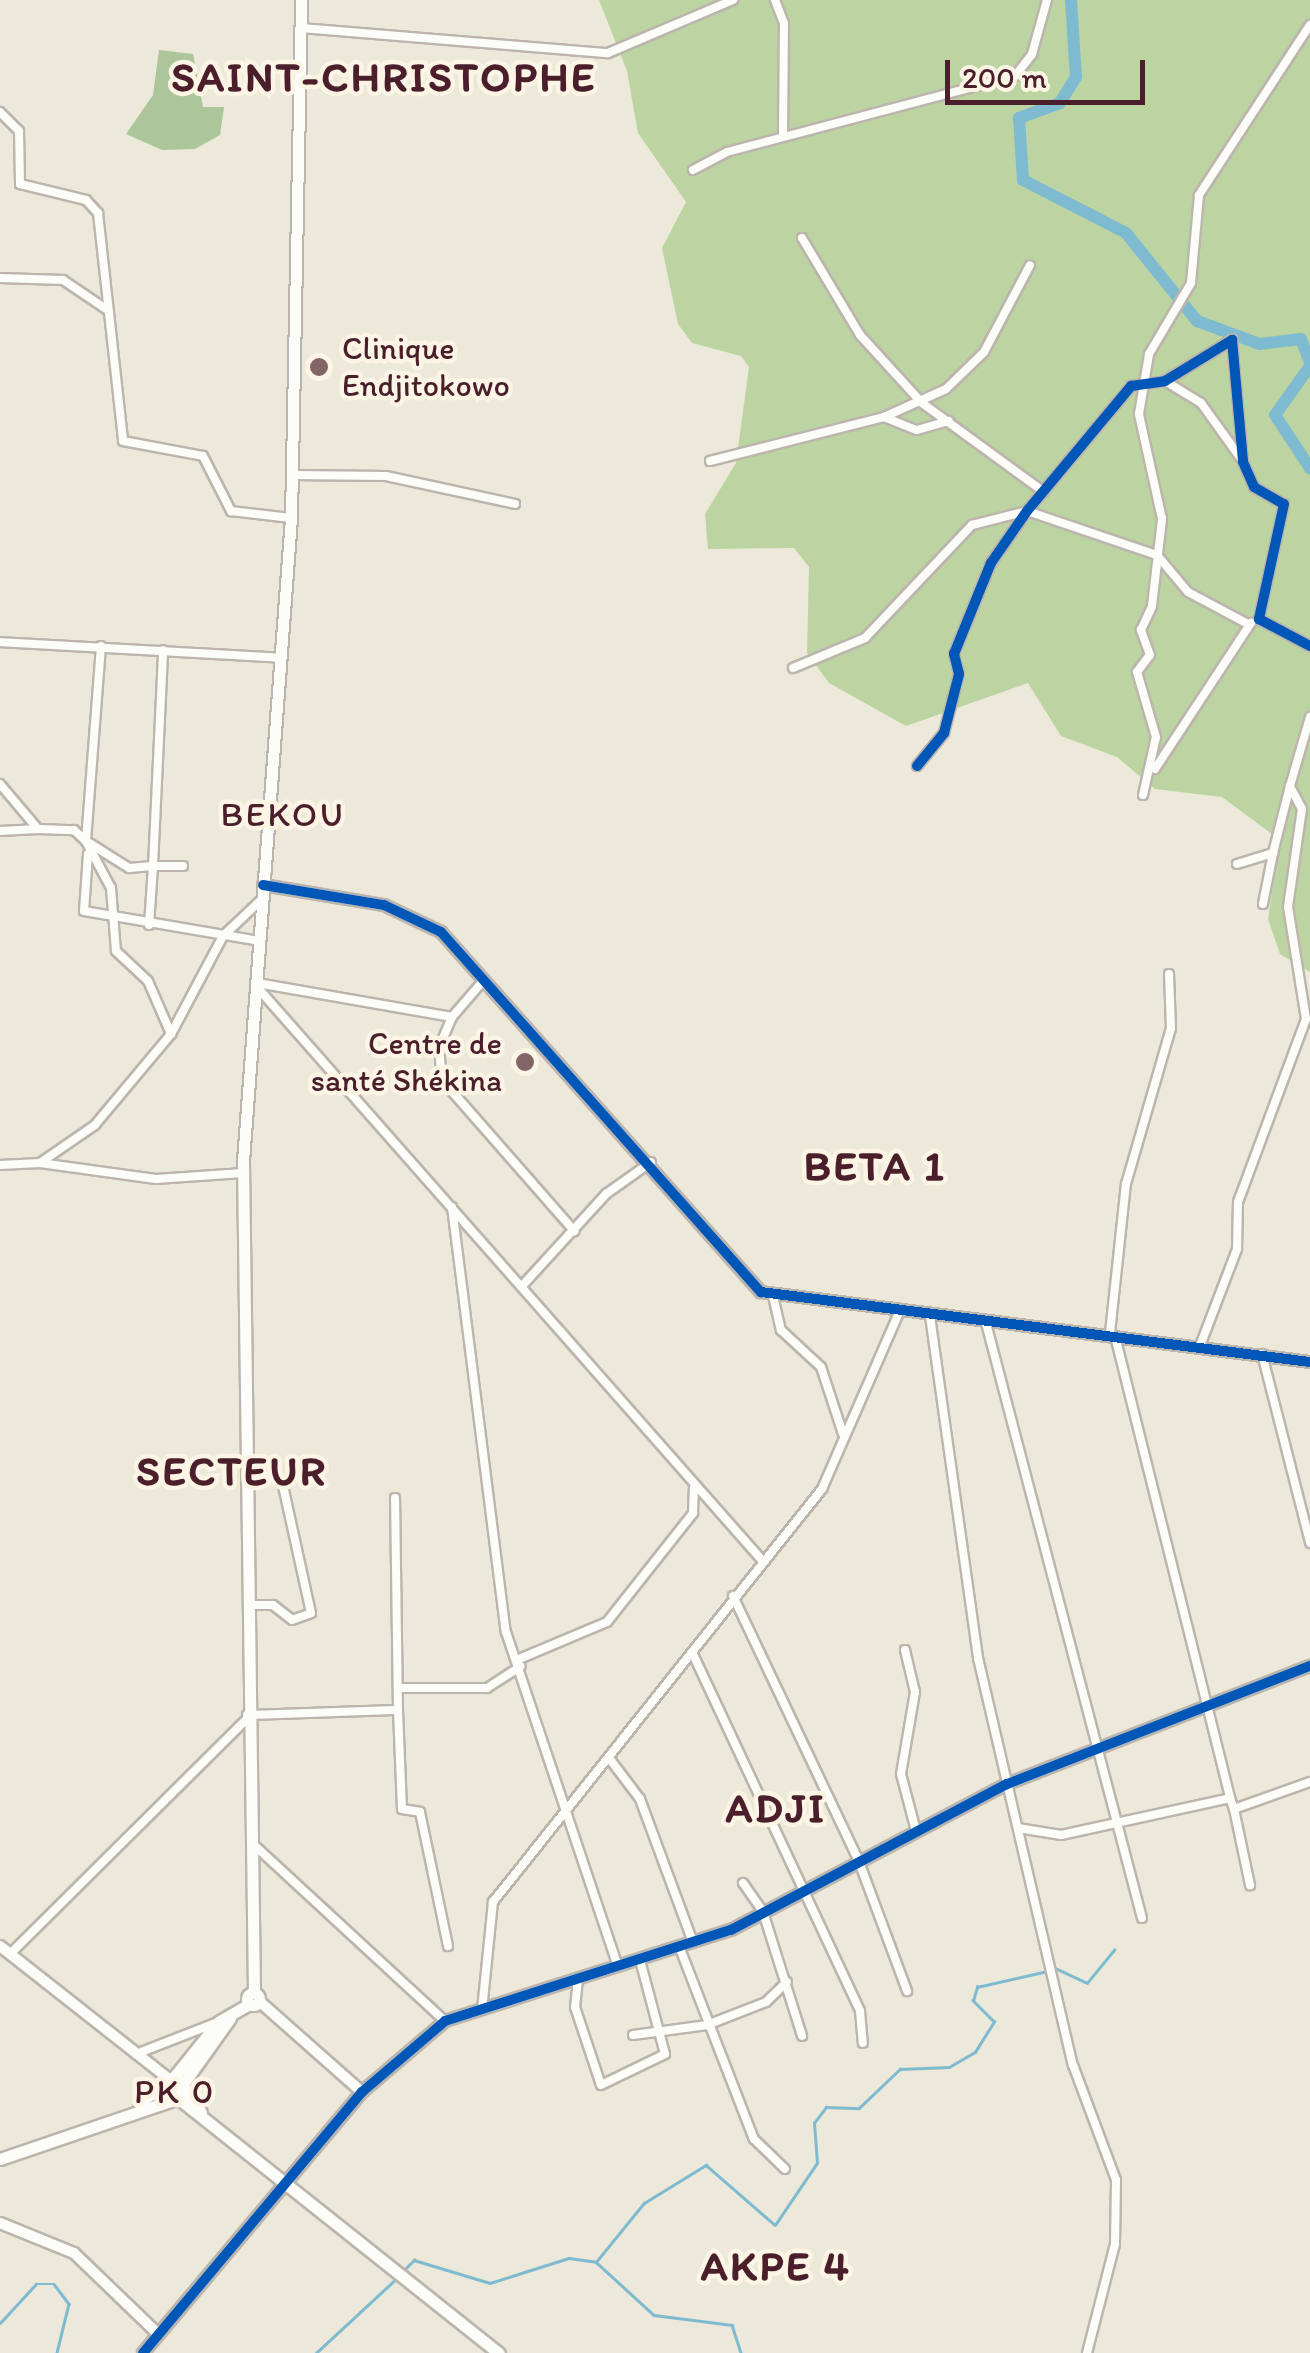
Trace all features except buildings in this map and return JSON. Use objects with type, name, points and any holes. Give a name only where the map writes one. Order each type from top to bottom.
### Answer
[{"type":"main road","points":[[0,2159],[131,2108],[173,2086],[221,2025],[254,1999],[247,1717],[243,1173],[291,518],[300,0]]},
{"type":"main road","points":[[173,2086],[391,2270],[499,2353]]},
{"type":"street","points":[[301,28],[608,53],[710,4],[733,0]]},
{"type":"street","points":[[776,0],[784,23],[783,136]]},
{"type":"street","points":[[692,170],[783,136],[1014,76],[1032,54],[1047,0]]},
{"type":"street","points":[[1154,770],[1156,737],[1137,672],[1150,655],[1140,630],[1157,556],[1160,492],[1138,414],[1160,326],[1191,282],[1199,195],[1310,25]]},
{"type":"street","points":[[0,112],[19,130],[20,184],[86,200],[98,214],[123,441],[203,456],[232,511],[291,518]]},
{"type":"street","points":[[802,238],[860,335],[922,403],[1044,492]]},
{"type":"street","points":[[710,461],[884,417],[922,403],[984,352],[1030,265]]},
{"type":"street","points":[[0,278],[63,280],[109,311]]},
{"type":"street","points":[[916,766],[944,733],[959,674],[954,654],[991,563],[1028,511],[1131,386],[1165,382],[1232,340],[1242,462]]},
{"type":"street","points":[[1165,382],[1201,403],[1242,462],[1254,487],[1284,504],[1259,619]]},
{"type":"street","points":[[884,417],[917,430],[948,421]]},
{"type":"street","points":[[293,475],[386,476],[516,504]]},
{"type":"street","points":[[793,668],[865,638],[972,525],[1028,511],[1157,556],[1188,592],[1248,624]]},
{"type":"street","points":[[1143,795],[1154,770],[1248,624],[1259,619]]},
{"type":"street","points":[[1259,619],[1310,646]]},
{"type":"street","points":[[0,642],[282,658]]},
{"type":"street","points":[[102,646],[84,911],[148,925],[260,941]]},
{"type":"street","points":[[148,925],[163,650]]},
{"type":"street","points":[[1263,904],[1310,717]]},
{"type":"street","points":[[0,784],[38,829]]},
{"type":"street","points":[[1200,1346],[1237,1249],[1238,1202],[1306,1019],[1288,907],[1302,809],[1290,786]]},
{"type":"street","points":[[0,831],[74,830],[129,868],[183,866]]},
{"type":"street","points":[[1237,864],[1273,853]]},
{"type":"street","points":[[88,854],[111,888],[116,951],[148,981],[171,1034]]},
{"type":"street","points":[[40,1163],[123,1100],[171,1034],[223,936],[263,892],[416,914],[651,1162],[750,1285],[773,1296],[986,1323],[1112,1334],[1310,1362]]},
{"type":"street","points":[[1169,974],[1171,1028],[1126,1184],[1112,1334],[1250,1885]]},
{"type":"street","points":[[483,981],[452,1017],[439,1047],[442,1080],[574,1231]]},
{"type":"street","points":[[257,985],[452,1017]]},
{"type":"street","points":[[257,985],[694,1488],[761,1559]]},
{"type":"street","points":[[522,1286],[574,1231],[651,1162]]},
{"type":"street","points":[[0,1166],[40,1163],[156,1180],[243,1173]]},
{"type":"street","points":[[452,1207],[478,1355],[476,1420],[503,1616],[618,1966]]},
{"type":"street","points":[[773,1296],[781,1330],[820,1367],[843,1434]]},
{"type":"street","points":[[482,2010],[488,1914],[567,1805],[609,1758],[761,1559],[822,1489],[899,1313]]},
{"type":"street","points":[[930,1316],[967,1596],[1046,1960],[1119,2216],[1087,2353]]},
{"type":"street","points":[[986,1323],[1142,1918]]},
{"type":"street","points":[[1262,1354],[1310,1543]]},
{"type":"street","points":[[248,1605],[273,1604],[292,1620],[311,1613],[284,1486]]},
{"type":"street","points":[[400,1688],[486,1688],[520,1662],[607,1622],[692,1513],[694,1488]]},
{"type":"street","points":[[395,1498],[402,1809],[420,1812],[448,1946]]},
{"type":"street","points":[[733,1596],[858,1859],[907,1991]]},
{"type":"street","points":[[906,1650],[915,1692],[900,1774],[916,1827]]},
{"type":"street","points":[[692,1652],[860,2011],[864,2043]]},
{"type":"street","points":[[143,2353],[156,2332],[362,2092],[445,2021],[693,1942],[763,1912],[916,1827],[1007,1784],[1205,1703],[1310,1666]]},
{"type":"street","points":[[10,1954],[247,1717],[398,1710]]},
{"type":"street","points":[[609,1758],[640,1799],[693,1942]]},
{"type":"street","points":[[1234,1809],[1310,1782]]},
{"type":"street","points":[[1018,1828],[1062,1835],[1230,1798]]},
{"type":"street","points":[[249,1841],[445,2021]]},
{"type":"street","points":[[744,1883],[763,1912],[802,2036]]},
{"type":"street","points":[[0,1946],[173,2086]]},
{"type":"street","points":[[679,1946],[754,2139],[785,2169]]},
{"type":"street","points":[[578,1979],[575,2007],[598,2085],[666,2054],[640,1960]]},
{"type":"street","points":[[633,2035],[707,2024],[766,2002],[787,1982]]},
{"type":"street","points":[[254,1999],[362,2092]]},
{"type":"street","points":[[136,2054],[221,2025]]},
{"type":"street","points":[[0,2223],[74,2253],[156,2332]]},
{"type":"green space","points":[[599,0],[1310,0],[1310,972],[1280,954],[1268,919],[1280,840],[1222,797],[1155,789],[1117,757],[1061,736],[1028,683],[906,726],[829,683],[807,653],[809,567],[794,548],[708,549],[705,514],[736,463],[749,367],[741,356],[692,343],[678,324],[662,248],[686,202],[638,133],[627,71]]},
{"type":"green space","points":[[159,50],[193,54],[203,107],[224,107],[220,135],[195,149],[162,150],[126,134],[153,95]]},
{"type":"waterway","points":[[1071,0],[1076,77],[1060,103],[1019,118],[1023,180],[1126,233],[1197,321],[1260,344],[1301,339],[1310,363]]},
{"type":"waterway","points":[[1310,366],[1275,415],[1310,468]]},
{"type":"waterway","points":[[1055,1968],[1087,1983],[1114,1950]]},
{"type":"waterway","points":[[403,2271],[414,2260],[490,2283],[569,2258],[596,2262],[644,2203],[706,2165],[775,2225],[817,2163],[814,2123],[826,2107],[859,2108],[900,2069],[949,2067],[975,2052],[994,2022],[973,2001],[977,1987],[1048,1971]]},
{"type":"waterway","points":[[596,2262],[654,2315],[732,2325],[741,2353]]},
{"type":"waterway","points":[[316,2353],[398,2277]]},
{"type":"waterway","points":[[0,2323],[36,2284],[54,2284],[69,2304],[57,2353]]},
{"type":"cycle path","points":[[917,766],[944,733],[959,674],[954,654],[991,563],[1027,511],[1131,386],[1165,381],[1232,340],[1243,462],[1254,487],[1284,504],[1259,619],[1310,646]]},
{"type":"cycle path","points":[[263,885],[384,905],[441,932],[761,1292],[1310,1362]]},
{"type":"cycle path","points":[[143,2353],[362,2092],[445,2021],[731,1930],[1007,1784],[1310,1666]]},
{"type":"place","name":"Clinique Endjitokowo","points":[[319,367]]},
{"type":"place","name":"Centre de santé Shékina","points":[[525,1062]]},
{"type":"district","name":"SAINT-CHRISTOPHE","points":[[384,77]]},
{"type":"district","name":"BEKOU","points":[[283,814]]},
{"type":"district","name":"BETA 1","points":[[875,1166]]},
{"type":"district","name":"SECTEUR","points":[[232,1471]]},
{"type":"district","name":"ADJI","points":[[776,1808]]},
{"type":"district","name":"PK 0","points":[[175,2091]]},
{"type":"district","name":"AKPE 4","points":[[776,2266]]}]
